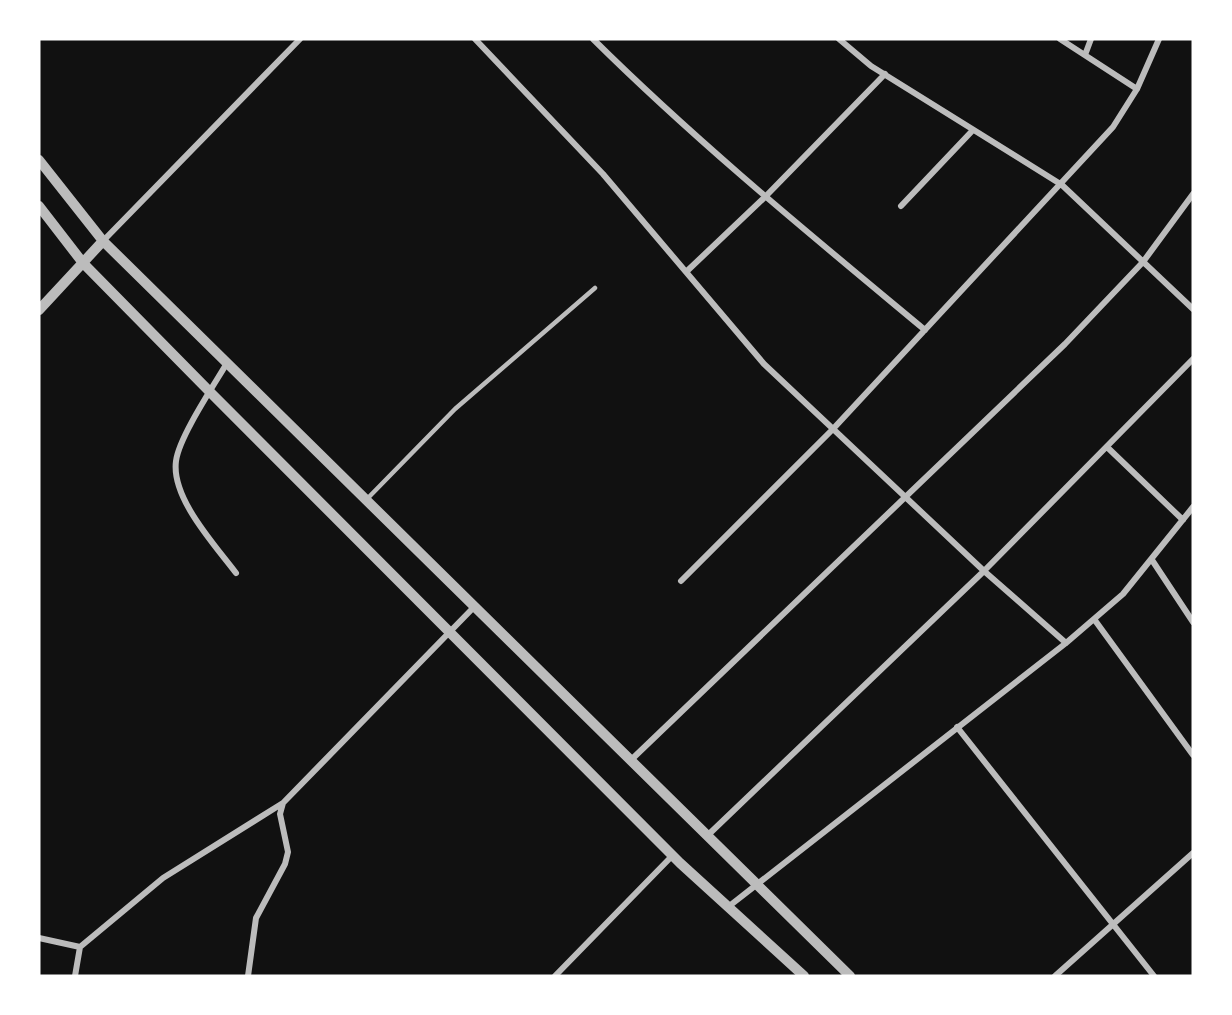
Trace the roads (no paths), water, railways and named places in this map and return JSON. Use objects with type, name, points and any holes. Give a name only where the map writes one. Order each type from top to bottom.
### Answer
[{"type":"street","points":[[39,310],[300,39]]},
{"type":"street","points":[[475,39],[603,174],[764,364],[984,571],[1066,643]]},
{"type":"street","points":[[592,39],[646,92],[765,196],[925,330]]},
{"type":"street","points":[[839,39],[885,74],[1062,185],[1193,309]]},
{"type":"street","points":[[1060,39],[1137,89]]},
{"type":"street","points":[[1085,55],[1091,39]]},
{"type":"street","points":[[681,581],[833,429],[1062,185],[1113,127],[1137,89],[1159,39]]},
{"type":"street","points":[[686,272],[765,196],[885,74]]},
{"type":"street","points":[[901,206],[973,130]]},
{"type":"street","points":[[39,160],[103,241],[850,976]]},
{"type":"street","points":[[631,760],[905,496],[1007,402],[1143,262],[1193,194]]},
{"type":"street","points":[[39,206],[83,263],[210,392],[673,855],[804,976]]},
{"type":"street","points":[[707,836],[984,571],[1193,359]]},
{"type":"street","points":[[227,363],[176,459],[176,475],[197,521],[236,573]]},
{"type":"street","points":[[1107,447],[1183,520]]},
{"type":"street","points":[[728,907],[755,883],[1094,619],[1123,594],[1193,507]]},
{"type":"street","points":[[1152,560],[1193,622]]},
{"type":"street","points":[[75,976],[80,947],[163,878],[283,803],[475,606]]},
{"type":"street","points":[[1094,619],[1193,755]]},
{"type":"street","points":[[957,727],[1154,976]]},
{"type":"street","points":[[248,976],[256,918],[285,864],[288,852],[280,814],[283,803]]},
{"type":"street","points":[[1055,976],[1193,853]]},
{"type":"street","points":[[555,976],[673,855]]},
{"type":"street","points":[[39,938],[80,947]]},
{"type":"lane","points":[[366,500],[455,409],[595,288]]}]
